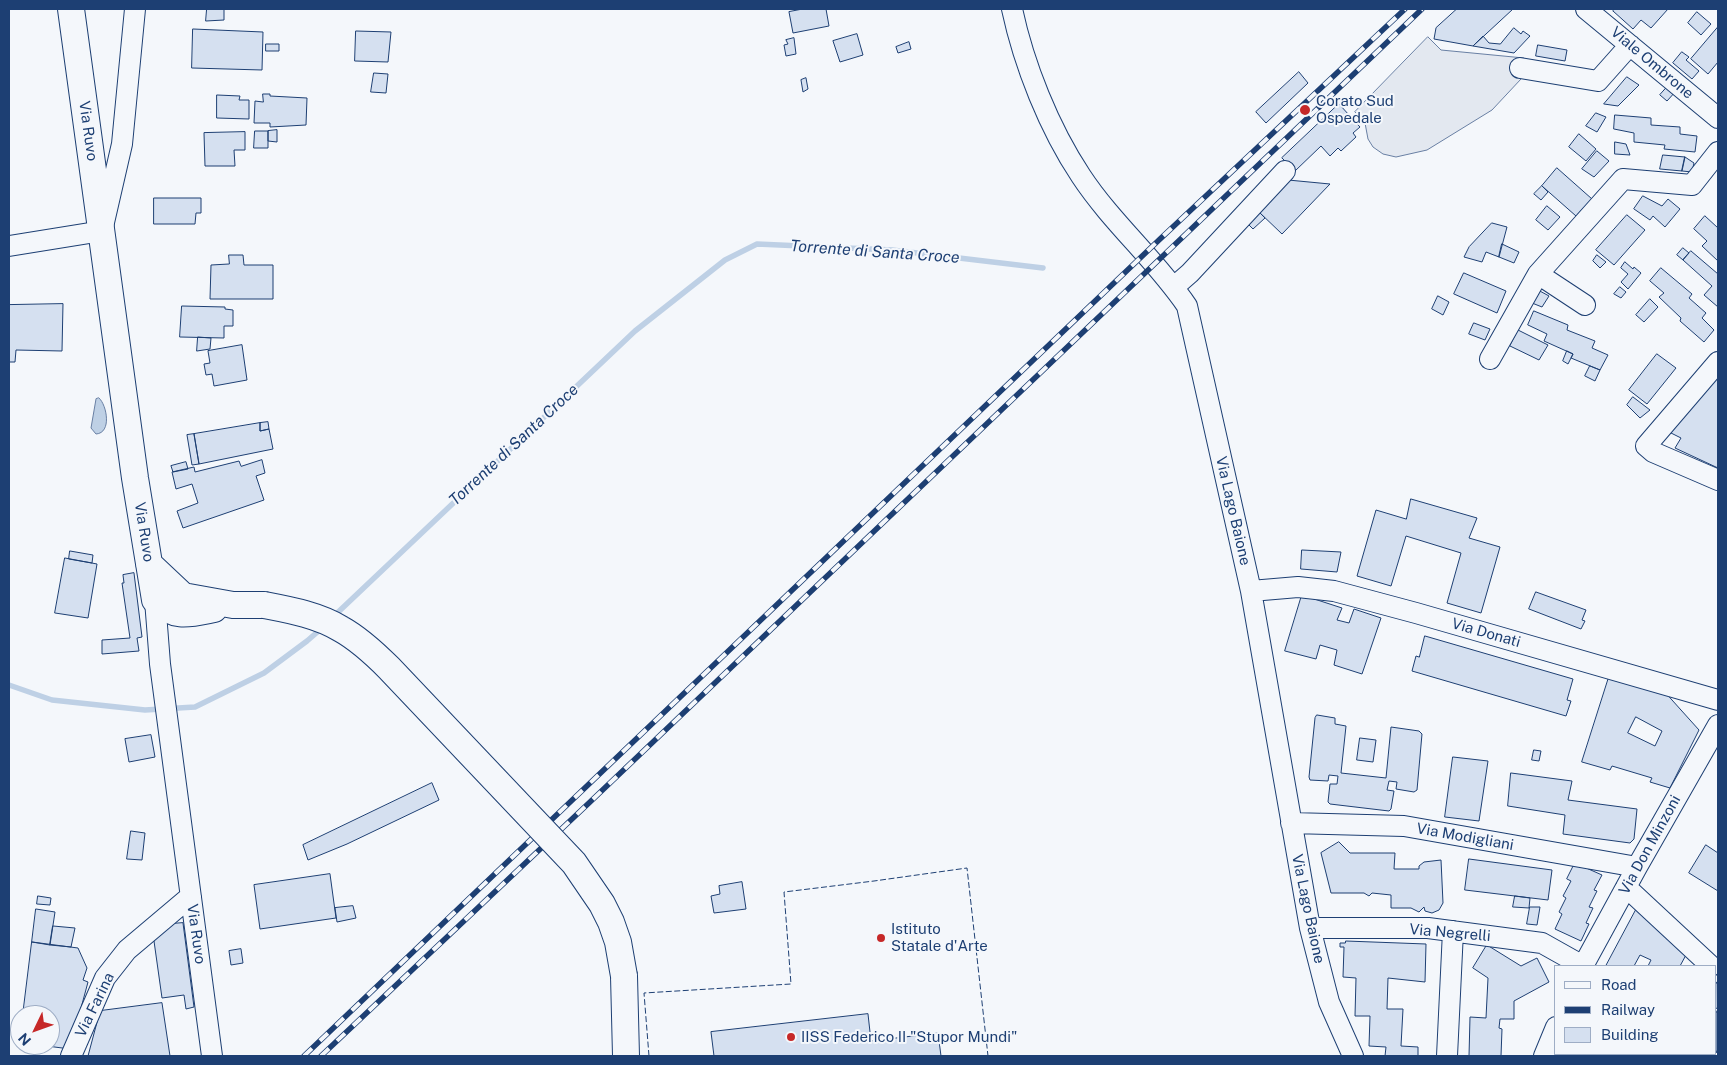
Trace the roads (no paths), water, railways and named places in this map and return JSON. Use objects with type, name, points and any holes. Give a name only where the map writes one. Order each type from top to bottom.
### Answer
[{"type":"main road","name":"Via Ruvo","points":[[71,9],[135,478],[155,600]]},
{"type":"main road","points":[[149,564],[186,605]]},
{"type":"main road","points":[[155,600],[169,596],[186,605],[264,605],[304,614],[341,628],[367,646],[574,863],[594,891],[611,922],[618,942],[624,976],[626,1056]]},
{"type":"street","points":[[9,246],[102,231],[122,144],[135,9]]},
{"type":"street","name":"Via Lago Baione","points":[[1012,9],[1017,34],[1045,112],[1082,176],[1124,230],[1174,287],[1187,306],[1251,591],[1310,928],[1329,1002],[1353,1056]]},
{"type":"street","name":"Viale Ombrone","points":[[1586,9],[1718,118]]},
{"type":"street","points":[[1520,68],[1598,81],[1630,45]]},
{"type":"street","points":[[1490,359],[1538,274],[1623,179],[1692,185],[1718,152]]},
{"type":"street","points":[[1174,287],[1190,273],[1285,171]]},
{"type":"street","points":[[1538,274],[1584,305]]},
{"type":"street","points":[[1718,362],[1646,446],[1652,452],[1718,480]]},
{"type":"street","name":"Via Donati","points":[[1251,591],[1298,587],[1334,591],[1718,700]]},
{"type":"street","name":"Via Ruvo","points":[[155,600],[160,660],[212,1056]]},
{"type":"street","points":[[160,660],[163,636],[186,605]]},
{"type":"street","name":"Via Don Minzoni","points":[[1584,965],[1637,866],[1716,736]]},
{"type":"street","name":"Via Modigliani","points":[[1291,823],[1404,826],[1637,866]]},
{"type":"street","points":[[1626,887],[1701,963]]},
{"type":"street","name":"Via Farina","points":[[71,1056],[105,978],[127,950],[191,896]]},
{"type":"street","name":"Via Negrelli","points":[[1310,928],[1428,928],[1542,943],[1581,965]]},
{"type":"street","points":[[1447,1056],[1454,931]]},
{"type":"water","points":[[99,398],[106,412],[106,424],[101,432],[96,434],[91,428],[96,399]]},
{"type":"waterway","name":"Torrente di Santa Croce","points":[[334,616],[635,331],[725,260],[757,244],[892,250],[1043,268]]},
{"type":"waterway","name":"Torrente di Santa Croce","points":[[9,685],[52,700],[145,710],[195,707],[264,673],[322,628]]},
{"type":"railway","points":[[304,1056],[1159,240],[1405,9]]},
{"type":"railway","points":[[321,1056],[1422,9]]},
{"type":"place","name":"Corato Sud Ospedale","points":[[1305,110]]},
{"type":"place","name":"Istituto Statale d'Arte","points":[[881,938]]},
{"type":"place","name":"IISS Federico II \"Stupor Mundi\"","points":[[791,1037]]}]
